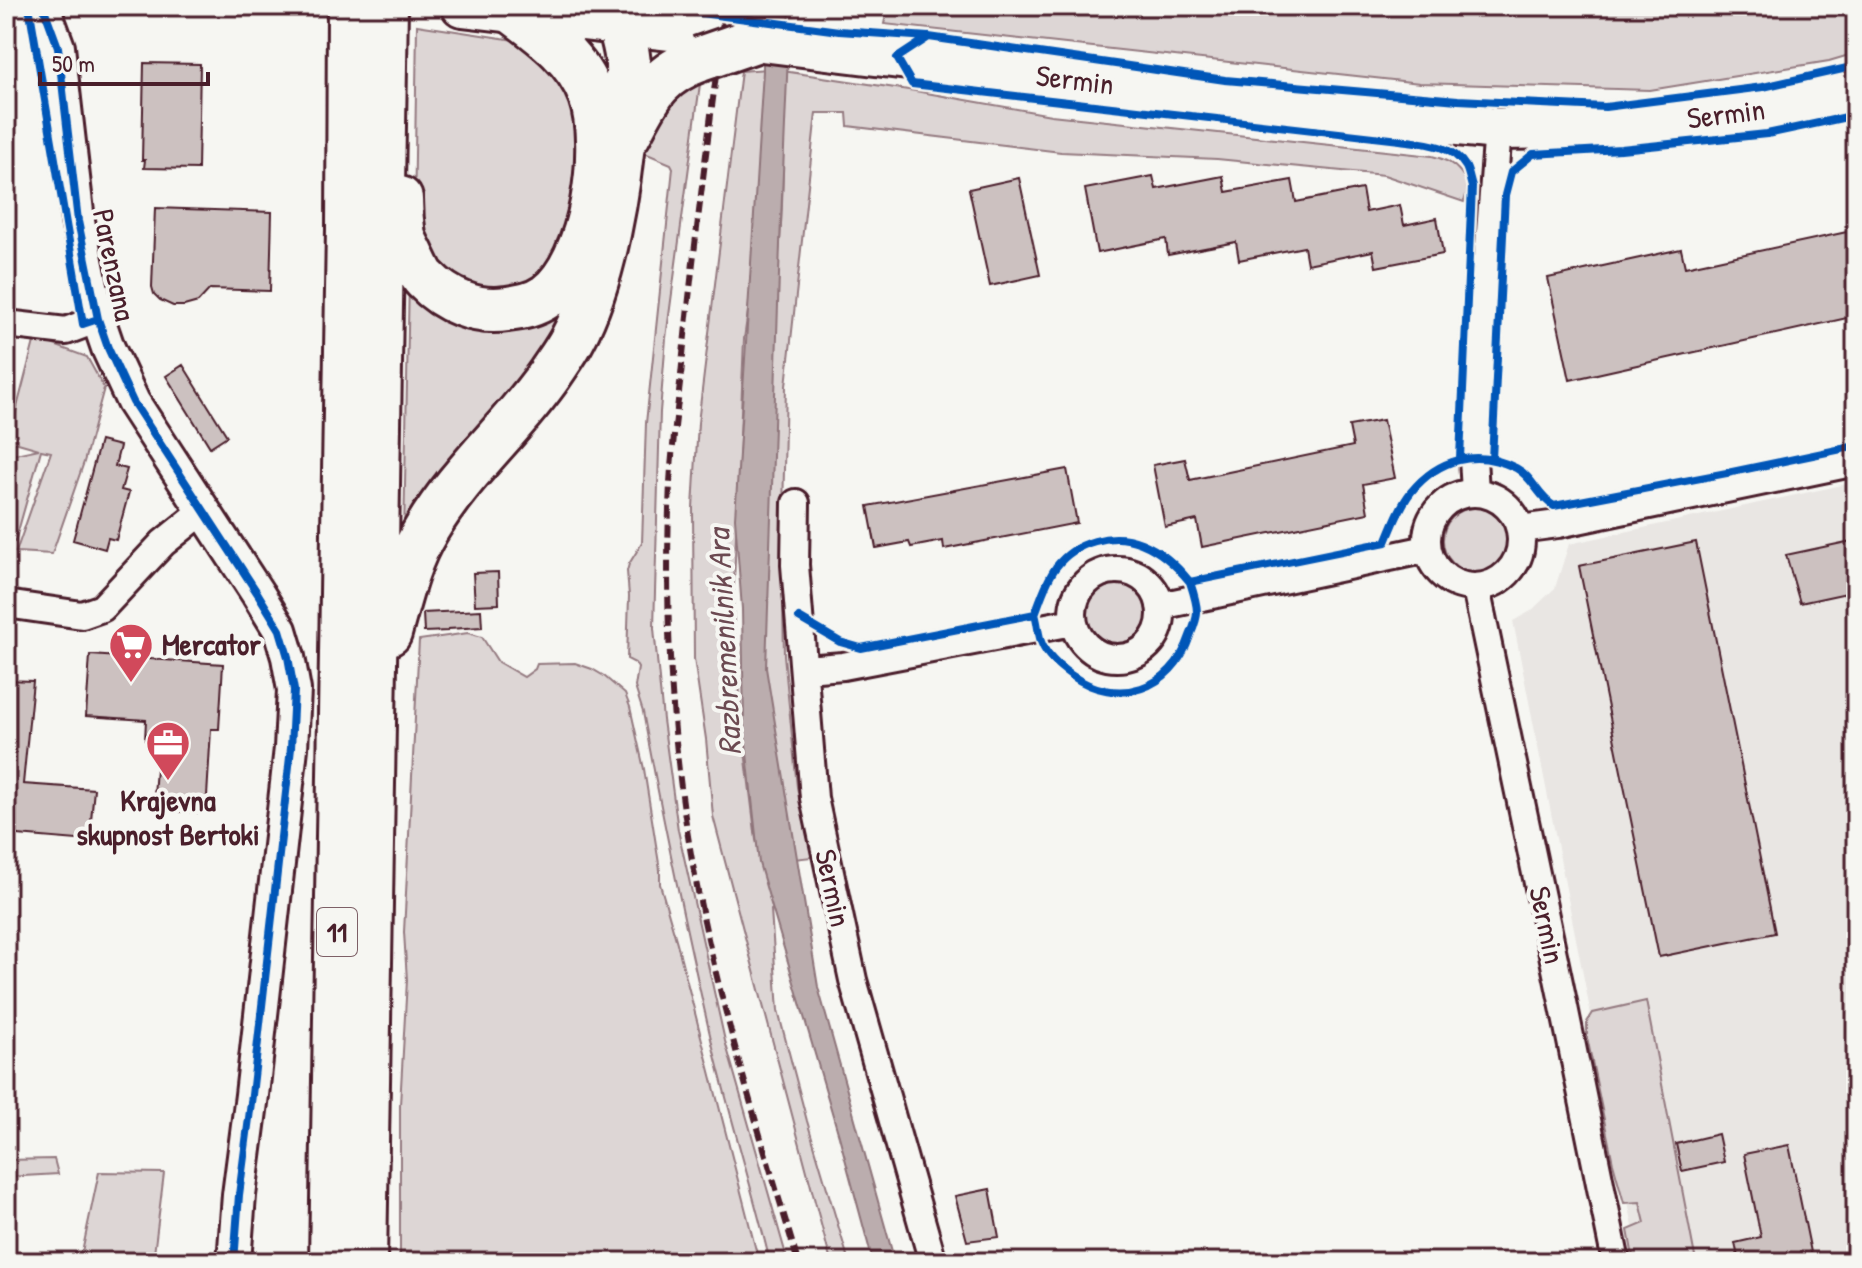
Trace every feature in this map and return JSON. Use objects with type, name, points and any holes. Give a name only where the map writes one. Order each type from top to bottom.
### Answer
[{"type":"highway","points":[[335,6],[350,125]]},
{"type":"highway","name":"11","points":[[332,1262],[350,6]]},
{"type":"highway","name":"11","points":[[364,1262],[385,6]]},
{"type":"highway","points":[[490,8],[557,44],[581,76],[592,98]]},
{"type":"highway","points":[[385,70],[400,130],[400,206],[404,238],[423,278],[454,302],[492,312],[530,306],[549,295],[564,279],[580,250],[591,220],[597,161],[597,129],[592,98],[594,80],[620,24]]},
{"type":"highway","points":[[373,692],[403,584],[424,532],[446,498],[542,385],[574,337],[593,293],[609,229],[622,144],[628,66],[620,24]]},
{"type":"highway","points":[[622,144],[657,85],[702,46],[755,40]]},
{"type":"main road","points":[[490,8],[620,24],[702,46]]},
{"type":"main road","name":"Sermin","points":[[755,40],[1498,129],[1626,127],[1750,113],[1856,93]]},
{"type":"street","name":"Parenzana","points":[[43,6],[58,47],[78,221],[98,319],[108,348],[133,402],[280,630],[294,690],[291,748],[239,1195],[234,1262]]},
{"type":"street","name":"Parenzana","points":[[58,47],[70,6]]},
{"type":"street","points":[[1475,492],[1473,458],[1498,129]]},
{"type":"street","points":[[6,324],[66,331],[98,319]]},
{"type":"street","points":[[1520,529],[1558,524],[1856,462]]},
{"type":"street","points":[[1475,492],[1499,499],[1516,517],[1520,529],[1521,543],[1512,568],[1490,585],[1476,588],[1450,581],[1432,562],[1427,549],[1426,535],[1430,521],[1438,509],[1461,494],[1475,492]]},
{"type":"street","name":"Sermin","points":[[796,503],[795,565],[814,798],[853,980],[933,1262]]},
{"type":"street","points":[[6,604],[82,615],[102,608],[163,543],[204,510]]},
{"type":"street","points":[[1160,606],[1427,549]]},
{"type":"street","points":[[1112,570],[1135,573],[1145,580],[1153,588],[1160,606],[1157,632],[1143,649],[1127,657],[1108,657],[1085,645],[1073,622],[1073,610],[1081,587],[1100,573],[1112,570]]},
{"type":"street","name":"Sermin","points":[[1476,588],[1616,1262]]},
{"type":"street","points":[[805,669],[843,666],[1073,622]]},
{"type":"shaded area","points":[[763,6],[790,6],[766,668],[818,987],[895,1262],[873,1262],[759,863],[744,726],[742,609],[735,518],[763,71]]},
{"type":"shaded area","points":[[888,6],[1856,6],[1856,53],[1829,61],[1650,90],[1420,83],[884,24]]},
{"type":"shaded area","points":[[417,25],[534,43],[577,97],[580,202],[540,282],[477,293],[448,280],[414,221]]},
{"type":"shaded area","points":[[767,69],[761,220],[744,339],[733,609],[756,840],[777,906],[771,910],[778,1011],[849,1262],[831,1262],[713,816],[694,659],[693,508],[698,423],[741,71]]},
{"type":"shaded area","points":[[783,71],[1051,115],[1432,156],[1455,166],[1466,185],[1464,202],[1384,175],[1217,159],[1061,152],[848,126],[847,113],[816,113],[786,386],[782,552],[784,655],[797,787],[812,857],[786,860],[764,721],[773,304],[781,217]]},
{"type":"shaded area","points":[[700,84],[666,338],[660,412],[654,628],[678,830],[725,1041],[788,1262],[770,1262],[725,1095],[684,916],[643,712],[635,687],[638,668],[627,659],[627,571],[642,543],[646,423],[673,168],[671,164],[640,151],[650,128],[677,97]]},
{"type":"shaded area","points":[[409,279],[578,301],[404,537]]},
{"type":"shaded area","points":[[35,338],[87,357],[104,388],[84,462],[52,554],[16,552],[51,452],[41,450],[15,542],[6,539],[6,484],[15,454],[39,449],[11,441]]},
{"type":"shaded area","points":[[1856,482],[1856,1262],[1640,1262],[1513,621],[1531,611],[1555,588],[1569,544]]},
{"type":"shaded area","points":[[1475,508],[1493,514],[1501,522],[1507,540],[1501,558],[1493,566],[1475,572],[1457,566],[1449,558],[1443,540],[1449,522],[1457,514]]},
{"type":"shaded area","points":[[1117,583],[1138,592],[1147,613],[1138,634],[1117,643],[1096,634],[1087,613],[1096,592]]},
{"type":"shaded area","points":[[468,633],[482,637],[498,662],[524,677],[537,664],[575,663],[604,676],[625,694],[644,769],[660,884],[759,1262],[400,1262],[400,1105],[407,980],[404,932],[419,640]]},
{"type":"shaded area","points":[[1646,1001],[1696,1262],[1634,1262],[1628,1230],[1645,1223],[1640,1202],[1624,1203],[1587,1037],[1587,1022],[1593,1013]]},
{"type":"shaded area","points":[[54,1159],[58,1174],[6,1177],[6,1160]]},
{"type":"shaded area","points":[[99,1172],[164,1173],[153,1262],[80,1262]]},
{"type":"building","points":[[144,63],[200,64],[198,169],[144,168]]},
{"type":"building","points":[[1153,176],[1156,189],[1223,176],[1226,192],[1292,180],[1296,202],[1362,189],[1366,212],[1400,205],[1404,225],[1437,218],[1443,254],[1376,267],[1373,251],[1307,264],[1304,247],[1239,260],[1236,242],[1168,255],[1166,239],[1097,253],[1085,189]]},
{"type":"building","points":[[1019,178],[1040,275],[990,286],[969,189]]},
{"type":"building","points":[[155,208],[272,212],[270,291],[210,289],[198,302],[184,306],[173,306],[160,300],[152,287]]},
{"type":"building","points":[[1856,230],[1856,316],[1570,380],[1548,278],[1681,249],[1685,267]]},
{"type":"building","points":[[183,365],[227,436],[210,447],[166,376]]},
{"type":"building","points":[[1383,420],[1395,478],[1363,484],[1368,513],[1202,547],[1197,520],[1165,527],[1153,465],[1185,459],[1190,480],[1353,446],[1349,426]]},
{"type":"building","points":[[100,441],[120,446],[115,466],[127,469],[121,490],[129,492],[116,540],[108,538],[105,549],[73,540]]},
{"type":"building","points":[[1067,469],[1077,523],[944,549],[943,541],[911,547],[909,542],[876,548],[868,506]]},
{"type":"building","points":[[1856,540],[1856,591],[1800,603],[1786,555]]},
{"type":"building","points":[[1696,542],[1775,933],[1659,957],[1579,566]]},
{"type":"building","points":[[498,572],[499,604],[475,605],[473,573]]},
{"type":"building","points":[[481,610],[482,627],[424,632],[423,613]]},
{"type":"building","points":[[90,655],[223,664],[219,729],[211,729],[206,813],[153,810],[158,740],[145,740],[146,720],[86,716]]},
{"type":"building","points":[[6,680],[33,681],[23,784],[94,789],[89,841],[6,834]]},
{"type":"building","points":[[1718,1134],[1724,1162],[1682,1171],[1676,1144]]},
{"type":"building","points":[[1789,1145],[1813,1262],[1739,1262],[1735,1243],[1761,1237],[1744,1154]]},
{"type":"building","points":[[990,1189],[999,1237],[967,1241],[955,1196]]},
{"type":"railway","points":[[725,6],[671,470],[670,652],[677,752],[696,882],[725,1010],[798,1262]]},
{"type":"cycle path","points":[[27,6],[83,324],[98,319]]},
{"type":"cycle path","points":[[43,6],[58,47],[78,221],[98,319],[108,348],[133,402],[280,630],[294,690],[291,748],[239,1195],[234,1262]]},
{"type":"cycle path","points":[[647,6],[839,31],[929,37],[1225,80],[1458,100],[1605,107],[1763,87],[1856,66]]},
{"type":"cycle path","points":[[929,37],[897,58],[912,84],[1418,142],[1445,149],[1460,159],[1472,187],[1460,458]]},
{"type":"cycle path","points":[[1492,459],[1505,195],[1511,172],[1533,154],[1621,149],[1767,134],[1856,115]]},
{"type":"cycle path","points":[[799,618],[840,642],[861,648],[1035,614],[1049,578],[1064,558],[1084,545],[1106,539],[1118,538],[1148,546],[1180,570],[1190,582],[1386,542],[1411,492],[1433,472],[1459,460],[1487,459],[1516,468],[1554,506],[1856,446]]},
{"type":"cycle path","points":[[1035,614],[1044,648],[1071,675],[1107,690],[1141,688],[1157,681],[1182,655],[1197,615],[1190,582]]},
{"type":"place","name":"Mercator","points":[[131,684]]},
{"type":"place","name":"Krajevna skupnost Bertoki","points":[[168,782]]},
{"type":"water label","name":"Razbremenilnik Ara","points":[[724,642]]}]
